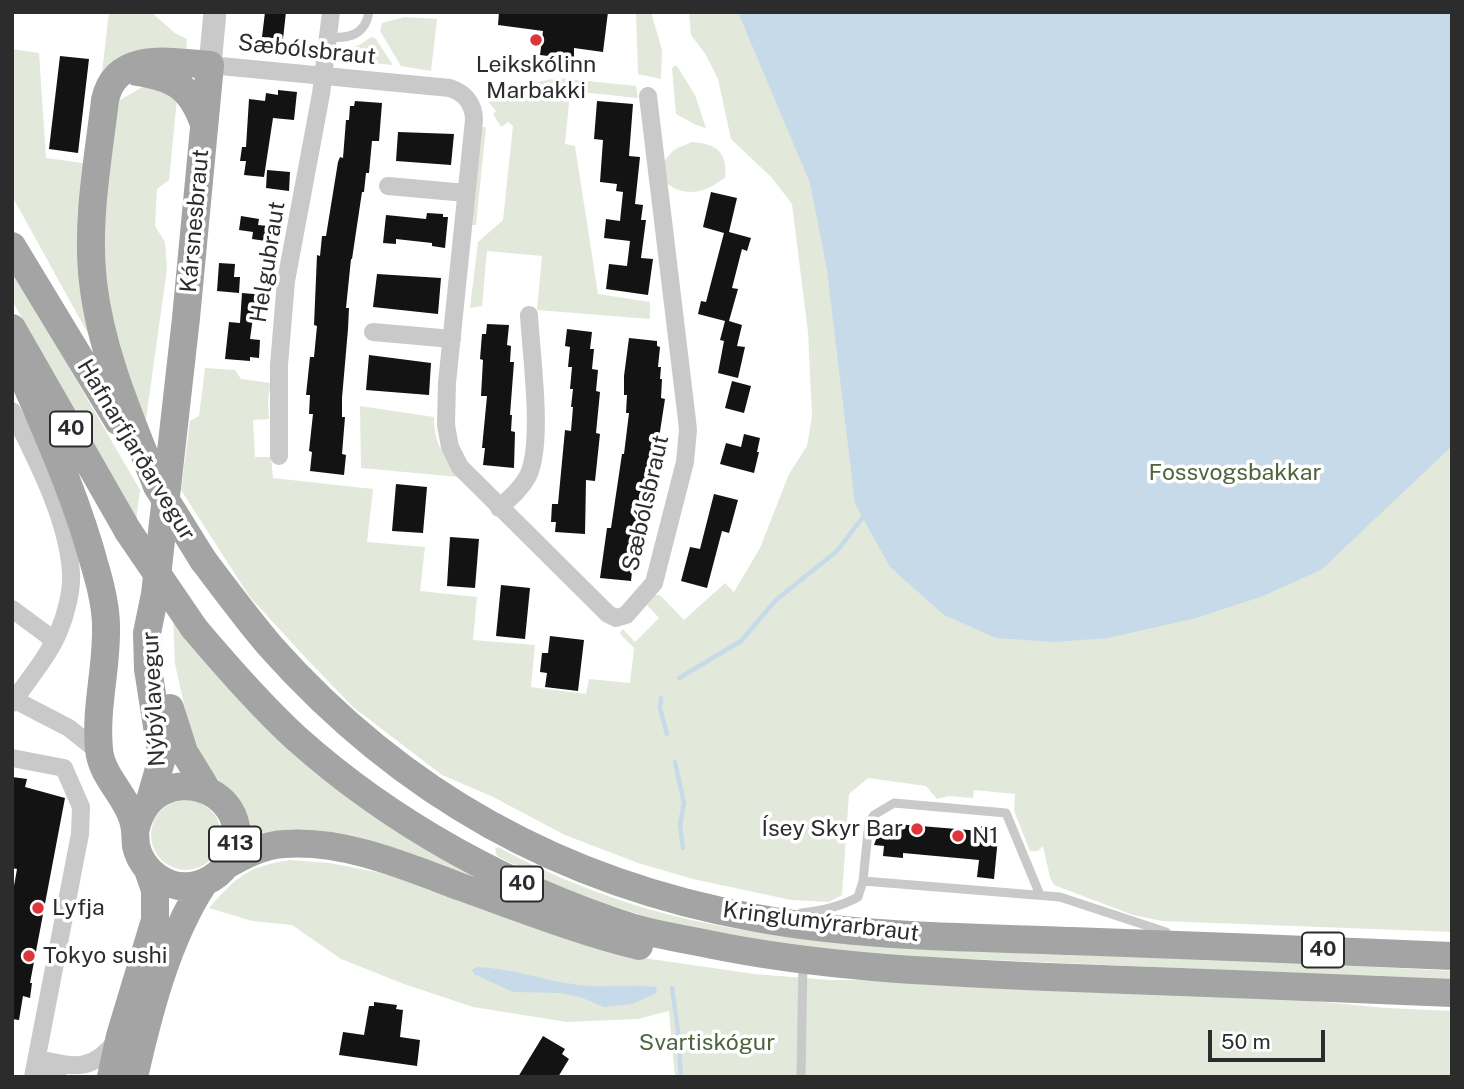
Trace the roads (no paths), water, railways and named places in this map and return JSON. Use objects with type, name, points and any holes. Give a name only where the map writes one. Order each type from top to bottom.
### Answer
[{"type":"main road","points":[[148,467],[113,371],[93,281],[93,201],[105,100],[108,87],[120,73],[135,65],[149,62],[210,65]]},
{"type":"main road","name":"Kársnesbraut","points":[[155,594],[186,318],[199,137],[210,65]]},
{"type":"main road","points":[[120,73],[135,71],[153,74],[184,88],[197,103],[199,137]]},
{"type":"main road","points":[[12,225],[51,310]]},
{"type":"main road","name":"Hafnarfjarðarvegur","points":[[12,246],[203,560],[271,647]]},
{"type":"main road","name":"Hafnarfjarðarvegur","points":[[12,328],[128,531],[194,628],[249,691],[294,736]]},
{"type":"main road","points":[[12,352],[79,508],[97,573],[106,625],[99,699],[99,752],[107,774],[128,805],[136,828],[137,850],[155,890],[155,920],[120,1036],[111,1077]]},
{"type":"main road","name":"Nýbýlavegur","points":[[155,594],[169,702],[177,734],[190,765],[208,791]]},
{"type":"main road","name":"Nýbýlavegur","points":[[150,800],[162,758],[148,669],[147,633],[155,594]]},
{"type":"main road","name":"Kringlumýrarbraut","points":[[271,647],[367,740],[437,793],[497,830],[607,879],[689,904],[757,918],[899,935],[1452,956]]},
{"type":"main road","name":"Kringlumýrarbraut","points":[[294,736],[356,787],[459,853],[530,888],[634,928],[696,942],[793,959],[971,974],[1452,993]]},
{"type":"main road","points":[[150,800],[165,790],[182,785],[208,791]]},
{"type":"main road","name":"413","points":[[134,1077],[161,979],[187,908],[234,849],[235,829],[229,811],[208,791]]},
{"type":"main road","name":"413","points":[[136,828],[139,816],[150,800]]},
{"type":"main road","points":[[215,874],[241,856],[267,847],[301,844],[332,846],[423,873],[592,934],[667,954],[745,964],[793,959]]},
{"type":"main road","name":"413","points":[[148,870],[170,884],[187,886],[215,874]]},
{"type":"street","name":"Kársnesbraut","points":[[210,65],[215,12]]},
{"type":"street","name":"Helgubraut","points":[[279,456],[279,365],[286,281],[324,76],[331,12]]},
{"type":"street","name":"Sæbólsbraut","points":[[210,65],[450,88],[461,93],[470,102],[474,114],[446,425],[450,447],[467,476],[612,617],[626,615],[654,583],[685,462],[688,430],[648,96]]},
{"type":"street","points":[[388,186],[466,193]]},
{"type":"street","points":[[499,508],[519,489],[532,463],[536,432],[528,315]]},
{"type":"street","points":[[373,332],[452,339]]},
{"type":"street","points":[[13,414],[49,490],[67,549],[71,574],[68,602],[59,632],[13,701],[62,724],[99,752]]},
{"type":"street","points":[[12,609],[54,640]]},
{"type":"street","points":[[62,724],[80,722],[99,699]]},
{"type":"street","points":[[12,758],[64,768],[81,807],[80,834],[35,1069]]},
{"type":"street","points":[[35,1069],[81,1066],[105,1055],[120,1036]]},
{"type":"street","points":[[35,1069],[58,1077]]},
{"type":"lane","points":[[328,37],[352,37],[362,30],[369,12]]},
{"type":"lane","name":"Kársnesbraut","points":[[179,279],[186,318]]},
{"type":"lane","points":[[757,918],[845,905],[858,897],[863,881],[869,822],[874,815],[894,803],[1006,813],[1040,895]]},
{"type":"lane","points":[[863,881],[1060,897],[1151,929],[1222,946]]},
{"type":"lane","points":[[793,959],[801,1077]]},
{"type":"water","points":[[738,12],[1452,12],[1452,446],[1321,570],[1263,596],[1196,618],[1108,638],[1054,642],[996,638],[944,615],[890,567],[855,504],[827,270],[810,183]]},
{"type":"water","points":[[477,967],[579,985],[656,987],[657,993],[632,1004],[604,1007],[580,997],[559,993],[513,992],[474,974],[472,970]]},
{"type":"waterway","points":[[679,678],[741,641],[776,600],[837,551],[863,517]]},
{"type":"waterway","points":[[661,698],[660,708],[667,734]]},
{"type":"waterway","points":[[675,762],[684,803],[680,824],[683,848]]},
{"type":"waterway","points":[[672,988],[681,1077]]},
{"type":"place","name":"Leikskólinn Marbakki","points":[[536,40]]},
{"type":"place","name":"Ísey Skyr Bar","points":[[917,829]]},
{"type":"place","name":"N1","points":[[958,836]]},
{"type":"place","name":"Lyfja","points":[[38,908]]},
{"type":"place","name":"Tokyo sushi","points":[[29,956]]},
{"type":"park label","name":"Fossvogsbakkar","points":[[1235,473]]},
{"type":"park label","name":"Svartiskógur","points":[[707,1043]]}]
